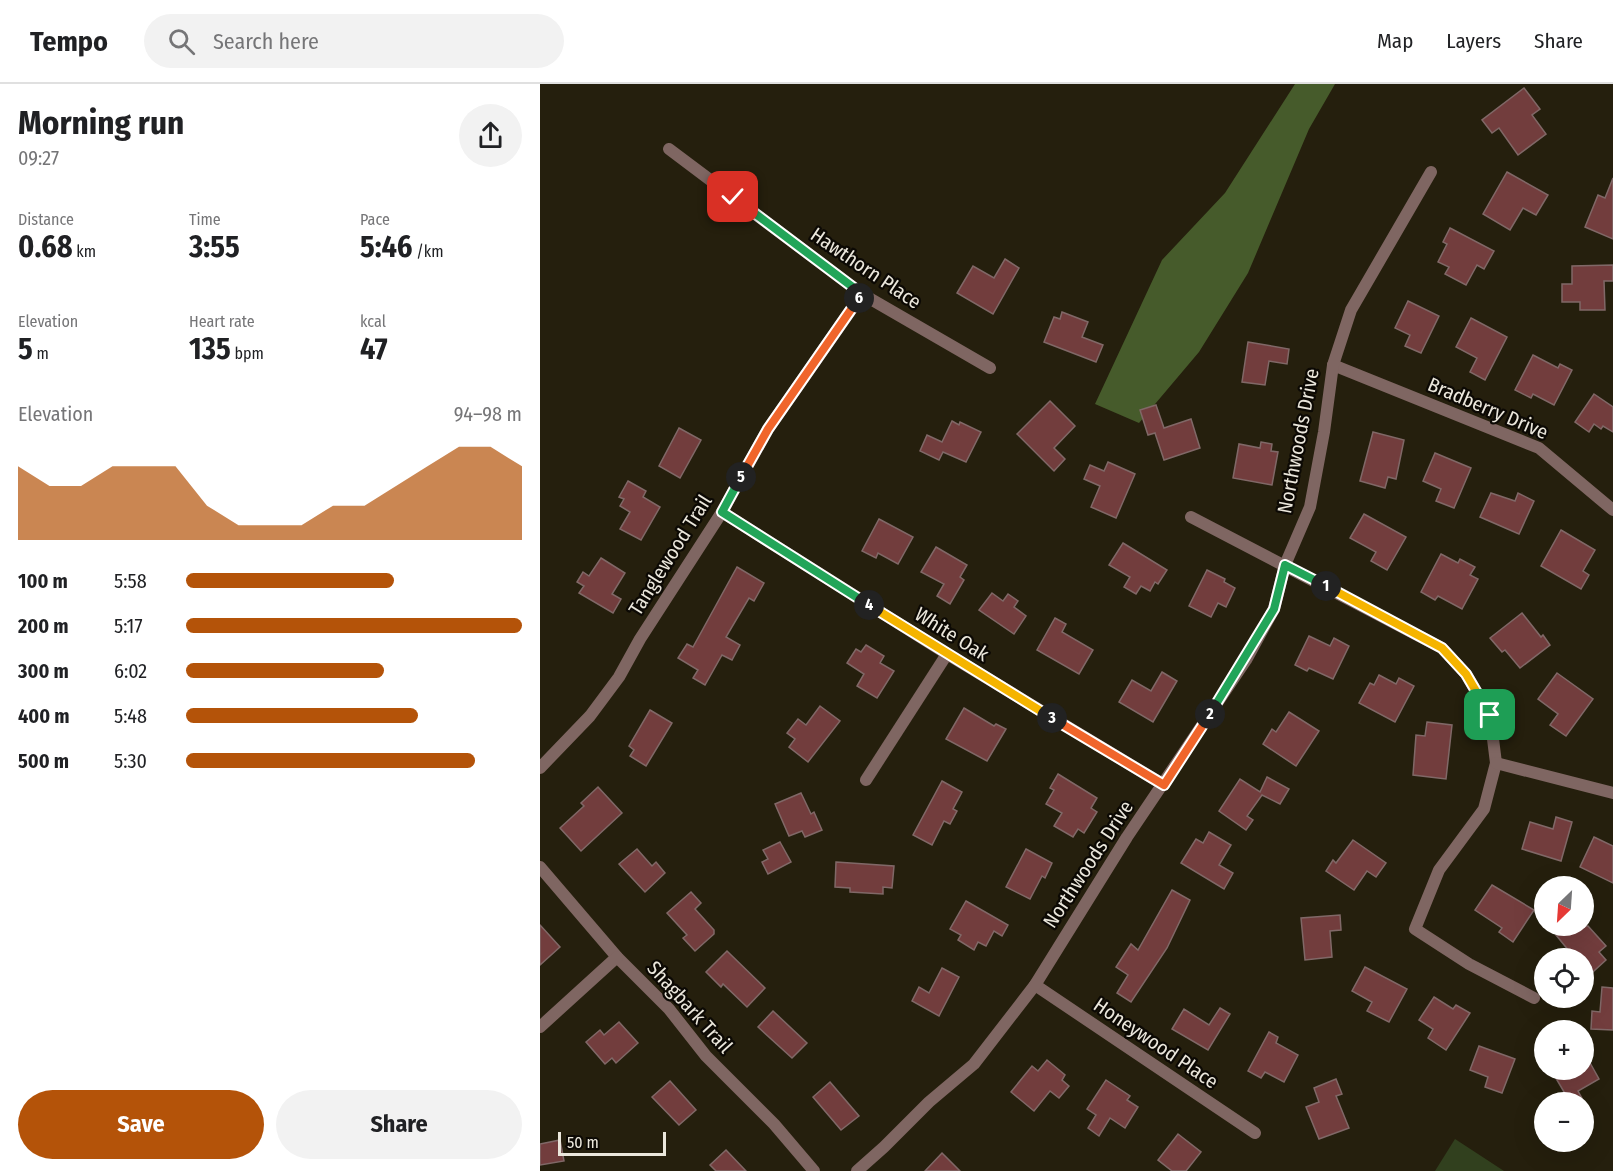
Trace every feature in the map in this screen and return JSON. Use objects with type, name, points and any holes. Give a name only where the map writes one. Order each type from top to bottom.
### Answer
[{"type":"street","name":"Hawthorn Place","points":[[669,149],[862,294],[990,368]]},
{"type":"street","name":"Northwoods Drive","points":[[856,1171],[929,1102],[974,1064],[1035,985],[1127,837],[1164,785],[1245,660],[1274,609],[1285,565],[1310,507],[1324,432],[1333,365],[1351,310],[1431,172]]},
{"type":"street","name":"Tanglewood Trail","points":[[540,768],[590,716],[619,677],[640,639],[722,512],[768,429],[862,294]]},
{"type":"street","name":"Bradberry Drive","points":[[1333,365],[1539,448],[1613,510]]},
{"type":"street","name":"White Oak","points":[[722,512],[947,654],[1164,785]]},
{"type":"street","points":[[1191,517],[1442,648],[1466,674],[1490,715],[1496,763],[1484,809],[1439,870],[1415,929],[1470,964],[1534,998]]},
{"type":"street","points":[[866,780],[947,654]]},
{"type":"street","points":[[1496,763],[1613,793]]},
{"type":"street","name":"Shagbark Trail","points":[[540,867],[617,957],[669,1009],[706,1056],[774,1124],[814,1171]]},
{"type":"street","points":[[540,1027],[617,957]]},
{"type":"street","name":"Honeywood Place","points":[[1035,985],[1255,1133]]},
{"type":"green space","points":[[1295,84],[1335,84],[1309,129],[1248,273],[1199,352],[1139,423],[1095,404],[1162,260],[1225,193]]},
{"type":"green space","points":[[1455,1139],[1504,1171],[1435,1171]]},
{"type":"building","points":[[1524,88],[1540,109],[1532,115],[1546,134],[1518,155],[1499,128],[1492,133],[1482,120]]},
{"type":"building","points":[[1507,172],[1548,195],[1536,215],[1523,208],[1510,230],[1483,214]]},
{"type":"building","points":[[1613,178],[1613,239],[1585,227],[1598,195],[1605,198]]},
{"type":"building","points":[[1450,228],[1494,251],[1484,269],[1477,265],[1466,285],[1445,274],[1449,267],[1438,262],[1447,244],[1443,242]]},
{"type":"building","points":[[1005,259],[1019,268],[993,314],[957,293],[973,266],[994,278]]},
{"type":"building","points":[[1613,265],[1613,281],[1604,281],[1605,310],[1580,310],[1580,302],[1562,302],[1562,284],[1572,284],[1572,266]]},
{"type":"building","points":[[1408,301],[1439,316],[1421,353],[1405,346],[1410,335],[1395,328]]},
{"type":"building","points":[[1062,312],[1088,322],[1082,337],[1103,345],[1096,362],[1044,342],[1054,317],[1060,319]]},
{"type":"building","points":[[1471,318],[1507,337],[1485,380],[1470,372],[1477,358],[1456,347]]},
{"type":"building","points":[[1248,342],[1289,349],[1287,364],[1269,361],[1265,385],[1242,382]]},
{"type":"building","points":[[1533,355],[1558,368],[1560,364],[1572,370],[1554,405],[1533,394],[1531,398],[1515,390]]},
{"type":"building","points":[[1594,394],[1613,407],[1613,432],[1603,426],[1601,429],[1594,424],[1589,432],[1575,422]]},
{"type":"building","points":[[1050,401],[1075,426],[1054,448],[1065,459],[1054,471],[1017,434]]},
{"type":"building","points":[[1156,405],[1164,428],[1191,419],[1200,448],[1164,460],[1155,433],[1148,435],[1140,410]]},
{"type":"building","points":[[952,421],[959,425],[960,422],[981,432],[966,462],[943,452],[939,460],[920,451],[927,435],[942,442]]},
{"type":"building","points":[[679,428],[701,440],[680,478],[659,466]]},
{"type":"building","points":[[1373,432],[1404,440],[1396,479],[1388,477],[1385,488],[1360,481]]},
{"type":"building","points":[[1261,442],[1272,444],[1271,451],[1278,452],[1272,485],[1233,478],[1239,444],[1260,448]]},
{"type":"building","points":[[1435,453],[1471,468],[1454,508],[1436,501],[1441,489],[1423,481]]},
{"type":"building","points":[[1108,462],[1135,474],[1116,518],[1091,507],[1100,486],[1084,479],[1090,465],[1104,471]]},
{"type":"building","points":[[628,481],[646,491],[643,497],[660,507],[641,540],[620,529],[630,512],[620,506],[624,499],[619,497]]},
{"type":"building","points":[[1491,493],[1515,501],[1518,493],[1534,501],[1519,534],[1480,517]]},
{"type":"building","points":[[1364,514],[1406,537],[1387,570],[1371,561],[1376,552],[1350,538]]},
{"type":"building","points":[[879,519],[913,537],[898,564],[878,553],[876,558],[862,551]]},
{"type":"building","points":[[1561,530],[1595,550],[1583,571],[1589,575],[1581,589],[1541,566]]},
{"type":"building","points":[[1123,543],[1167,570],[1158,584],[1155,582],[1150,591],[1141,586],[1136,594],[1124,587],[1130,577],[1109,565]]},
{"type":"building","points":[[936,547],[967,565],[960,577],[964,580],[950,604],[937,596],[944,584],[921,572]]},
{"type":"building","points":[[1441,554],[1458,563],[1460,559],[1475,567],[1470,575],[1478,579],[1462,609],[1438,596],[1435,600],[1421,592]]},
{"type":"building","points":[[601,558],[625,573],[612,594],[621,599],[613,613],[579,593],[584,586],[577,582],[583,572],[589,576]]},
{"type":"building","points":[[737,567],[764,583],[754,601],[749,598],[726,637],[740,645],[732,660],[722,655],[705,685],[693,678],[698,670],[678,658],[687,644],[693,647]]},
{"type":"building","points":[[1207,570],[1225,579],[1224,582],[1235,588],[1226,607],[1218,603],[1211,617],[1189,606]]},
{"type":"building","points":[[992,593],[1003,601],[1008,594],[1018,601],[1014,607],[1026,616],[1014,634],[979,610]]},
{"type":"building","points":[[1522,613],[1550,645],[1520,668],[1505,650],[1502,652],[1490,638]]},
{"type":"building","points":[[1055,618],[1066,624],[1062,632],[1093,650],[1079,674],[1037,650]]},
{"type":"building","points":[[1309,636],[1330,646],[1334,638],[1349,646],[1333,679],[1309,668],[1307,671],[1295,665]]},
{"type":"building","points":[[866,645],[884,656],[880,663],[894,671],[877,698],[857,686],[864,674],[847,663],[856,649],[861,652]]},
{"type":"building","points":[[1162,672],[1177,681],[1153,722],[1119,702],[1132,680],[1151,691]]},
{"type":"building","points":[[1557,673],[1593,699],[1566,736],[1550,725],[1558,714],[1538,699]]},
{"type":"building","points":[[1379,675],[1396,684],[1399,678],[1414,686],[1395,722],[1359,703],[1370,683],[1374,685]]},
{"type":"building","points":[[820,706],[840,721],[808,762],[789,747],[795,739],[787,733],[798,719],[806,725]]},
{"type":"building","points":[[964,708],[994,726],[996,724],[1006,729],[987,761],[946,739]]},
{"type":"building","points":[[650,710],[672,723],[646,766],[630,756],[634,750],[629,746]]},
{"type":"building","points":[[1289,712],[1319,731],[1296,766],[1263,744],[1272,729],[1276,732]]},
{"type":"building","points":[[1427,722],[1452,725],[1446,779],[1413,775],[1416,735],[1425,736]]},
{"type":"building","points":[[1058,774],[1097,798],[1091,808],[1097,812],[1084,833],[1078,829],[1073,837],[1054,826],[1062,813],[1046,804],[1054,790],[1050,788]]},
{"type":"building","points":[[1267,777],[1289,789],[1280,804],[1262,795],[1247,816],[1253,820],[1246,830],[1219,811],[1240,779],[1260,792]]},
{"type":"building","points":[[942,781],[962,792],[953,809],[957,811],[950,824],[944,821],[932,845],[913,835]]},
{"type":"building","points":[[598,787],[622,813],[581,851],[560,828],[584,806],[581,803]]},
{"type":"building","points":[[801,793],[811,814],[814,812],[822,830],[805,837],[802,831],[789,836],[775,804]]},
{"type":"building","points":[[1556,817],[1572,822],[1561,861],[1522,849],[1530,822],[1553,829]]},
{"type":"building","points":[[1209,832],[1231,845],[1219,865],[1233,873],[1224,889],[1181,863],[1196,839],[1203,843]]},
{"type":"building","points":[[1594,837],[1613,846],[1613,883],[1580,867]]},
{"type":"building","points":[[1353,840],[1386,863],[1376,877],[1367,871],[1354,890],[1326,871],[1333,860],[1336,863]]},
{"type":"building","points":[[780,842],[791,862],[768,874],[762,862],[768,859],[763,850]]},
{"type":"building","points":[[637,849],[652,866],[656,862],[665,873],[645,892],[619,864]]},
{"type":"building","points":[[1026,849],[1052,863],[1045,878],[1042,876],[1030,899],[1006,887]]},
{"type":"building","points":[[836,862],[894,866],[892,888],[883,887],[883,894],[850,892],[850,888],[835,887]]},
{"type":"building","points":[[1492,885],[1534,910],[1513,942],[1499,932],[1502,928],[1475,910]]},
{"type":"building","points":[[1172,890],[1190,900],[1167,948],[1131,1002],[1117,993],[1128,975],[1116,967],[1131,944],[1138,950]]},
{"type":"building","points":[[691,892],[701,903],[695,909],[714,930],[714,934],[695,951],[683,938],[687,935],[667,913]]},
{"type":"building","points":[[966,901],[1008,925],[1002,936],[994,931],[986,946],[978,942],[974,950],[958,940],[961,935],[950,929]]},
{"type":"building","points":[[1340,915],[1341,930],[1330,931],[1332,957],[1305,960],[1301,918]]},
{"type":"building","points":[[540,925],[560,947],[540,965]]},
{"type":"building","points":[[1594,933],[1606,946],[1599,952],[1606,960],[1594,971],[1594,948],[1567,948],[1557,936],[1594,936]]},
{"type":"building","points":[[727,951],[765,988],[747,1007],[723,984],[721,987],[706,972]]},
{"type":"building","points":[[1365,967],[1407,989],[1389,1022],[1367,1011],[1372,1002],[1352,991]]},
{"type":"building","points":[[942,968],[959,977],[939,1016],[912,1001],[919,987],[929,993]]},
{"type":"building","points":[[1602,987],[1613,988],[1613,1030],[1594,1029],[1592,1011],[1600,1012]]},
{"type":"building","points":[[1434,997],[1453,1009],[1456,1005],[1470,1013],[1446,1050],[1428,1038],[1433,1029],[1419,1020]]},
{"type":"building","points":[[1220,1008],[1230,1014],[1208,1050],[1172,1029],[1184,1009],[1209,1025]]},
{"type":"building","points":[[773,1011],[807,1043],[792,1058],[758,1027]]},
{"type":"building","points":[[619,1022],[638,1043],[616,1063],[612,1058],[605,1064],[586,1042],[600,1030],[604,1035]]},
{"type":"building","points":[[1269,1032],[1278,1037],[1276,1043],[1298,1055],[1284,1082],[1265,1072],[1261,1078],[1248,1071]]},
{"type":"building","points":[[1479,1046],[1515,1059],[1502,1093],[1485,1087],[1488,1077],[1470,1070]]},
{"type":"building","points":[[1047,1060],[1065,1075],[1062,1080],[1069,1086],[1059,1098],[1050,1091],[1034,1111],[1011,1092],[1032,1066],[1038,1071]]},
{"type":"building","points":[[1594,1070],[1599,1079],[1579,1092],[1564,1092],[1557,1080],[1594,1080]]},
{"type":"building","points":[[1336,1079],[1342,1094],[1336,1096],[1349,1128],[1319,1139],[1306,1107],[1319,1102],[1314,1088]]},
{"type":"building","points":[[1106,1080],[1130,1096],[1127,1100],[1138,1107],[1125,1128],[1110,1118],[1099,1136],[1088,1128],[1096,1115],[1087,1109]]},
{"type":"building","points":[[670,1081],[696,1110],[679,1125],[652,1097]]},
{"type":"building","points":[[830,1082],[859,1116],[841,1130],[813,1097]]},
{"type":"building","points":[[1178,1134],[1201,1152],[1186,1171],[1172,1171],[1158,1160]]},
{"type":"building","points":[[560,1140],[564,1161],[540,1165],[540,1144]]},
{"type":"building","points":[[726,1150],[746,1171],[716,1171],[710,1165]]},
{"type":"building","points":[[942,1153],[960,1171],[925,1171]]},
{"type":"route","points":[[733,197],[862,294],[768,429],[722,512],[947,654],[1164,785],[1245,660],[1274,609],[1285,565],[1442,648],[1466,674],[1490,715]]}]
